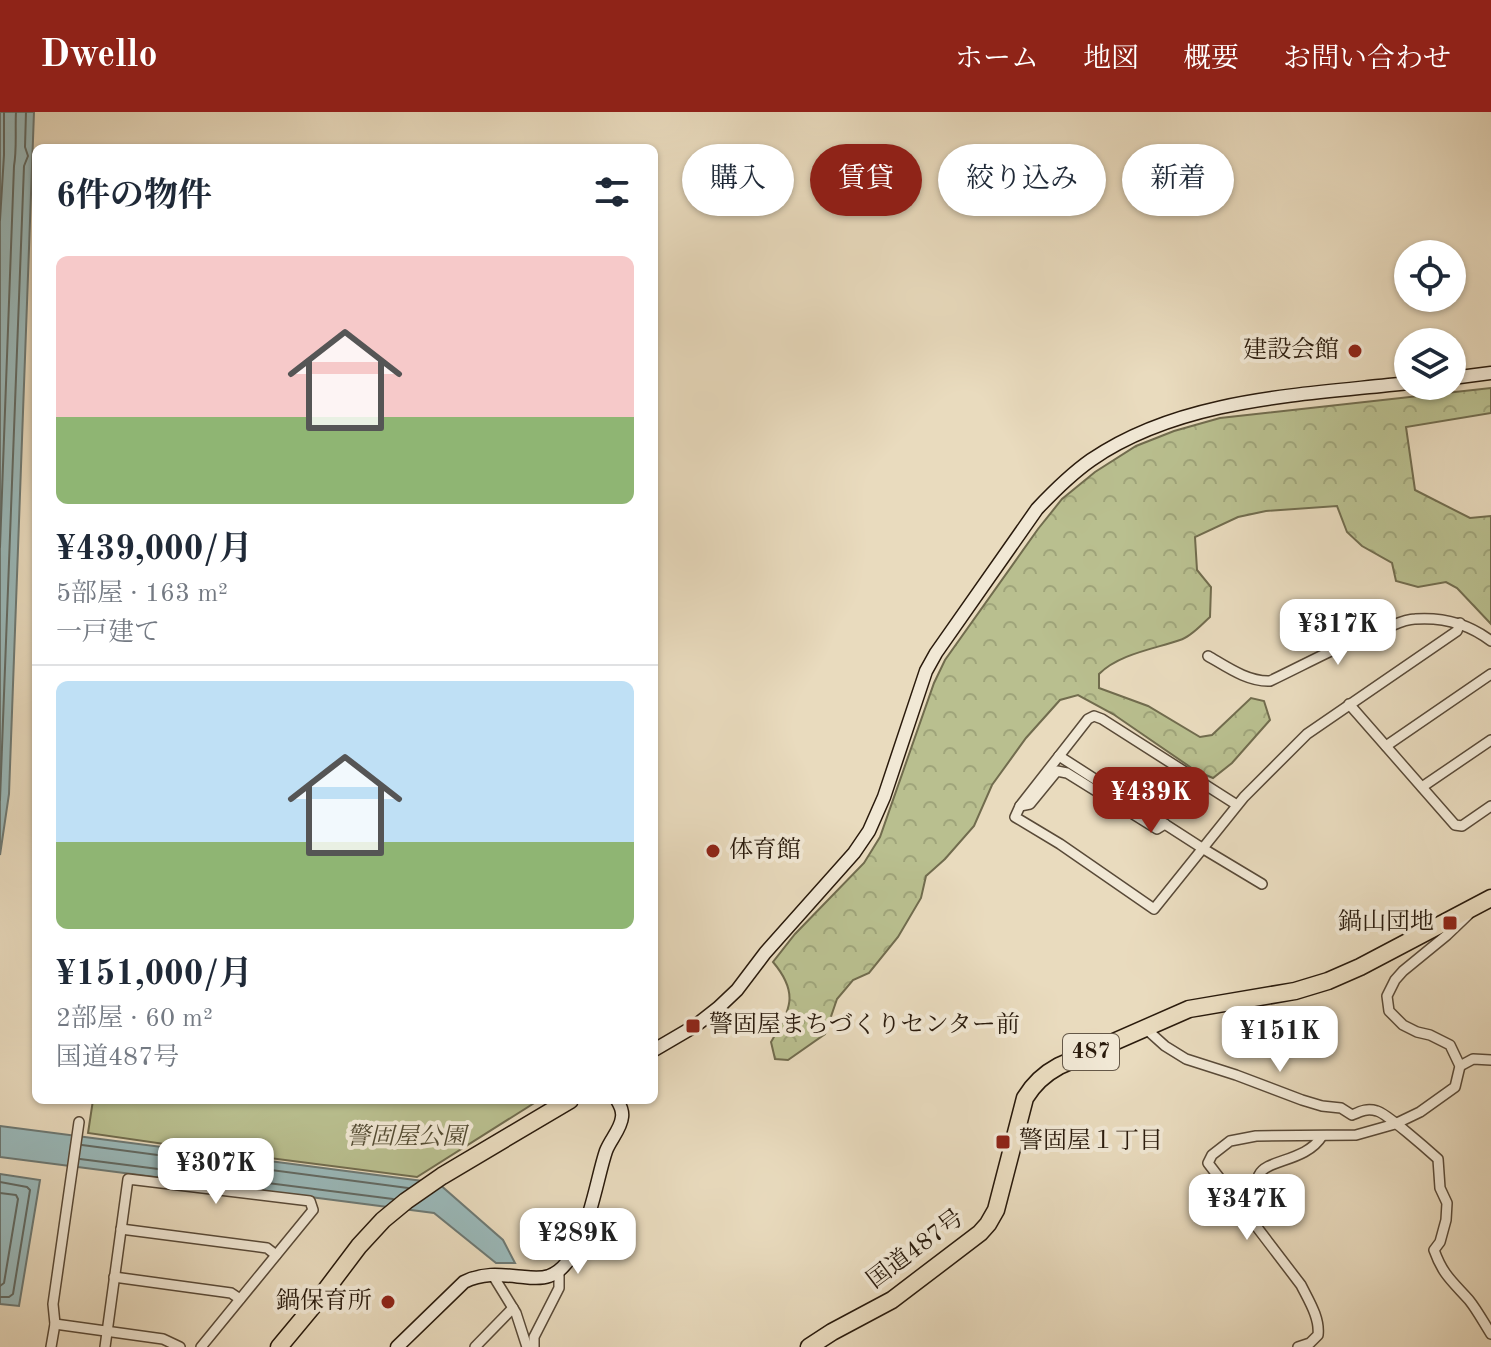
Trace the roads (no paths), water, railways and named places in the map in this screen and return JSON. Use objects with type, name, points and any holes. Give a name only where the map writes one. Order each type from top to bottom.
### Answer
[{"type":"highway","name":"国道487号","points":[[809,1347],[892,1300],[988,1224],[996,1210],[1025,1098],[1044,1074],[1189,1009],[1295,991],[1328,981],[1485,901]]},
{"type":"highway","points":[[279,1347],[383,1220],[442,1176],[563,1104]]},
{"type":"street","points":[[1466,376],[1491,373]]},
{"type":"street","points":[[658,1048],[695,1026],[727,999],[854,853],[869,831],[884,797],[926,671],[936,653],[1037,509],[1057,488],[1091,460],[1131,437],[1171,420],[1218,407],[1394,385]]},
{"type":"street","points":[[1208,656],[1258,682],[1270,681],[1369,633],[1412,619],[1460,623],[1472,627],[1491,641]]},
{"type":"street","points":[[1237,805],[1094,716],[1088,719],[1059,756],[1015,817],[1154,909],[1237,805],[1307,734],[1457,631],[1460,623]]},
{"type":"street","points":[[1386,746],[1491,674]]},
{"type":"street","points":[[1349,704],[1455,825],[1462,826],[1491,806]]},
{"type":"street","points":[[1422,787],[1491,740]]},
{"type":"street","points":[[1059,756],[1262,884]]},
{"type":"street","points":[[1020,806],[1030,804],[1057,771],[1067,773],[1157,829],[1165,824]]},
{"type":"street","points":[[1298,1347],[1310,1343],[1318,1335],[1319,1326],[1312,1307],[1301,1285],[1208,1163],[1212,1155],[1230,1141],[1256,1136],[1356,1135],[1395,1124],[1420,1112],[1455,1087],[1460,1066],[1450,1045],[1398,1021],[1389,1011],[1387,996],[1403,971],[1485,901]]},
{"type":"street","points":[[1145,1028],[1186,1059],[1302,1100],[1341,1108],[1352,1115],[1364,1109],[1379,1111],[1438,1159],[1440,1188],[1447,1203],[1440,1242],[1434,1250],[1441,1268],[1471,1302],[1491,1334]]},
{"type":"street","points":[[1460,1066],[1473,1059],[1491,1060]]},
{"type":"street","points":[[403,1345],[464,1282],[492,1274],[536,1278],[559,1271],[570,1258],[589,1216],[607,1149],[623,1119],[619,1104]]},
{"type":"street","points":[[51,1347],[55,1324],[53,1304],[78,1127]]},
{"type":"street","points":[[1254,1193],[1262,1170],[1312,1149],[1322,1136]]},
{"type":"street","points":[[105,1347],[128,1179],[310,1201],[313,1210],[201,1347]]},
{"type":"street","points":[[121,1229],[267,1248],[276,1255]]},
{"type":"street","points":[[534,1347],[534,1337],[559,1288],[559,1271]]},
{"type":"street","points":[[492,1274],[513,1308],[527,1347]]},
{"type":"street","points":[[114,1277],[231,1293],[240,1299]]},
{"type":"street","points":[[475,1347],[513,1308]]},
{"type":"street","points":[[55,1324],[163,1339],[174,1346]]},
{"type":"water","points":[[0,112],[34,112],[9,794],[0,855]]},
{"type":"water","points":[[0,1126],[438,1183],[503,1240],[515,1263],[496,1263],[434,1213],[0,1157]]},
{"type":"water","points":[[0,1174],[40,1180],[19,1306],[0,1304]]},
{"type":"place","name":"建設会館","points":[[1355,351]]},
{"type":"place","name":"体育館","points":[[713,851]]},
{"type":"place","name":"鍋山団地","points":[[1450,923]]},
{"type":"place","name":"警固屋まちづくりセンター前","points":[[693,1026]]},
{"type":"place","name":"警固屋１丁目","points":[[1003,1142]]},
{"type":"place","name":"鍋保育所","points":[[388,1302]]},
{"type":"park label","name":"警固屋公園","points":[[406,1138]]}]
